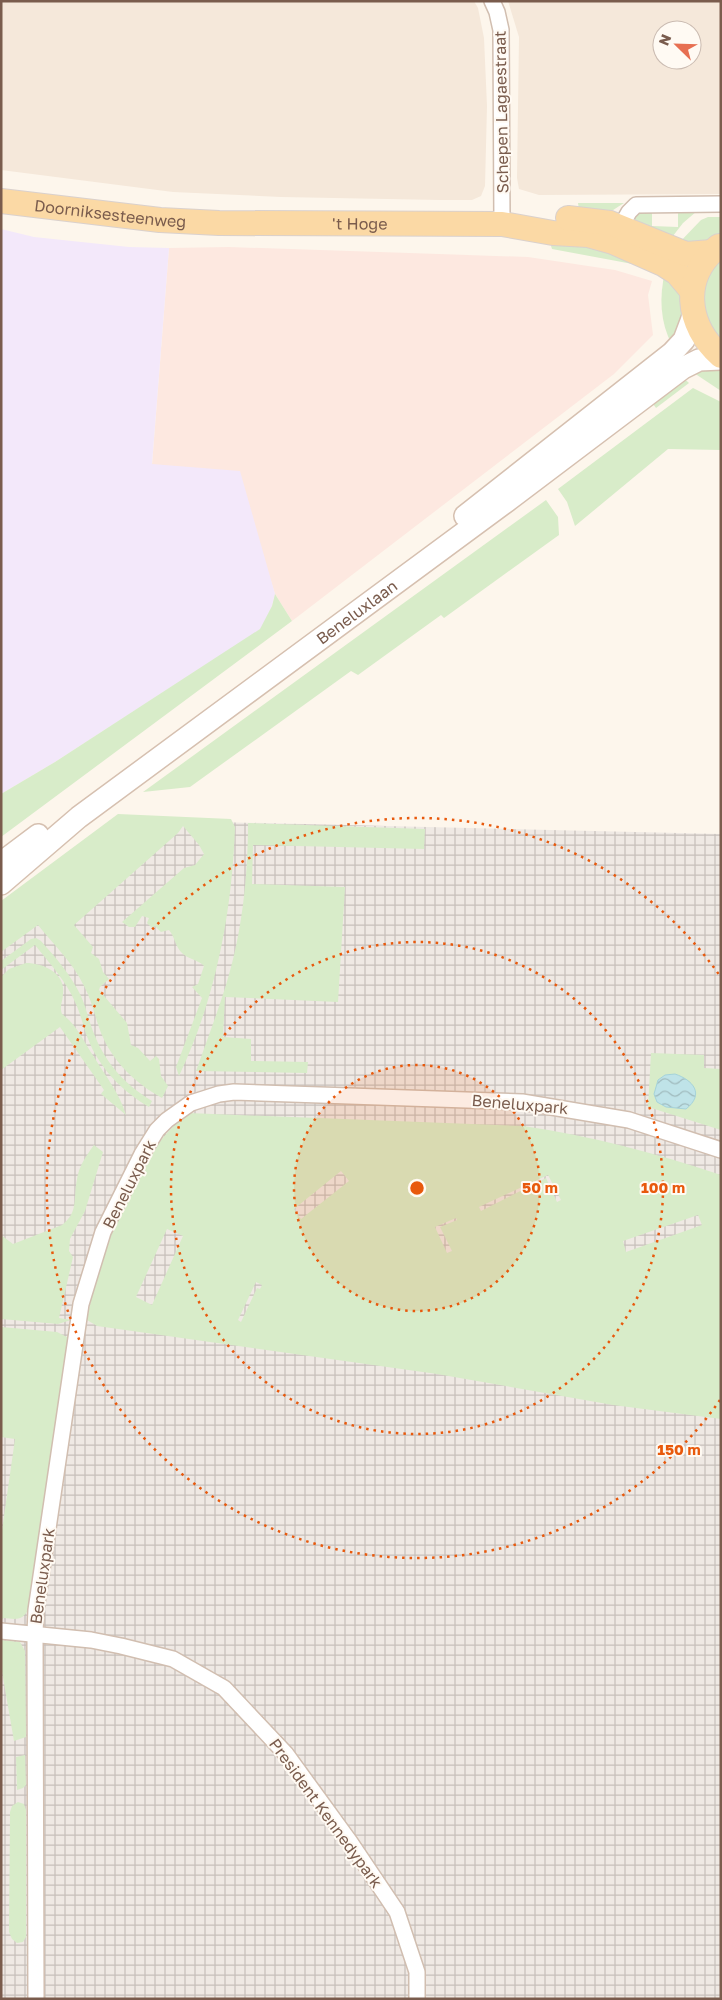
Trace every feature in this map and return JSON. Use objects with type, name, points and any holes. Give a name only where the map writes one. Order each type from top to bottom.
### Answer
[{"type":"main road","name":"Doorniksesteenweg","points":[[1,201],[160,220],[219,223]]},
{"type":"main road","name":"'t Hoge","points":[[219,223],[502,224],[553,233],[616,234],[686,254],[716,248]]},
{"type":"main road","name":"'t Hoge","points":[[616,234],[671,268],[692,290]]},
{"type":"main road","points":[[716,248],[699,270],[692,290],[693,316],[700,333],[721,357]]},
{"type":"main road","name":"Beneluxlaan","points":[[1,863],[436,539],[660,363],[684,340],[693,316]]},
{"type":"main road","name":"Beneluxlaan","points":[[1,884],[79,817],[507,502],[683,368],[699,360],[721,357]]},
{"type":"street","name":"Schepen Lagaestraat","points":[[492,1],[497,12],[501,30],[502,224]]},
{"type":"street","points":[[616,234],[636,205],[721,204]]},
{"type":"street","name":"Beneluxpark","points":[[35,1633],[77,1328],[87,1280],[107,1224],[146,1146],[157,1130],[178,1111],[205,1098],[234,1092],[491,1100],[561,1107],[629,1120],[721,1150]]},
{"type":"street","name":"President Kennedypark","points":[[1,1631],[91,1640],[173,1660],[224,1688],[286,1754],[350,1842],[397,1912],[416,1972],[417,1999]]},
{"type":"street","points":[[35,1633],[36,1999]]},
{"type":"shaded area","points":[[1,1],[474,1],[478,8],[484,38],[487,106],[485,186],[481,196],[472,200],[281,197],[173,192],[1,170]]},
{"type":"shaded area","points":[[508,1],[721,1],[721,194],[539,195],[519,189],[517,178],[519,37]]},
{"type":"shaded area","points":[[1,229],[34,237],[129,247],[169,248],[152,464],[240,471],[275,594],[272,606],[261,629],[55,762],[1,794]]},
{"type":"shaded area","points":[[229,247],[528,257],[615,270],[652,281],[648,295],[653,335],[614,374],[292,621],[275,594],[260,546],[152,465],[169,248]]},
{"type":"shaded area","points":[[134,820],[721,834],[721,1999],[1,1999],[1,918]]},
{"type":"green space","points":[[578,203],[624,203],[610,212],[579,210]]},
{"type":"green space","points":[[640,211],[652,211],[652,226],[678,227],[678,211],[697,211],[683,223],[669,241],[635,225],[634,220]]},
{"type":"green space","points":[[708,217],[721,217],[721,235],[708,243],[677,245],[701,220]]},
{"type":"green space","points":[[586,242],[638,265],[552,249],[551,246],[553,243]]},
{"type":"green space","points":[[721,260],[721,341],[708,325],[704,314],[703,297],[707,281]]},
{"type":"green space","points":[[665,272],[682,291],[683,317],[672,345],[665,327],[661,300]]},
{"type":"green space","points":[[721,367],[721,391],[691,371]]},
{"type":"green space","points":[[681,376],[689,383],[656,408],[651,401]]},
{"type":"green space","points":[[693,388],[721,402],[721,450],[668,449],[575,526],[567,502],[558,489]]},
{"type":"green space","points":[[546,500],[558,517],[559,535],[444,618],[441,615],[358,675],[351,671],[190,787],[143,792]]},
{"type":"green space","points":[[275,594],[292,621],[1,837],[1,794],[55,762],[260,629],[272,606]]},
{"type":"green space","points":[[118,814],[231,819],[235,827],[230,891],[220,954],[203,1016],[179,1076],[176,1067],[202,998],[192,987],[198,984],[204,966],[183,954],[169,930],[161,932],[155,926],[152,928],[147,923],[149,918],[142,916],[135,927],[129,927],[122,922],[184,868],[195,865],[204,854],[199,845],[183,826],[178,833],[74,925],[93,947],[91,953],[99,959],[103,972],[109,979],[99,990],[127,1023],[131,1045],[138,1048],[150,1061],[156,1056],[159,1059],[161,1076],[168,1086],[162,1098],[143,1086],[118,1062],[101,1033],[89,997],[80,978],[38,925],[1,952],[1,901]]},
{"type":"green space","points":[[248,823],[425,829],[424,849],[253,845],[252,884],[345,887],[338,1002],[225,997],[223,1037],[251,1039],[251,1061],[308,1062],[307,1073],[196,1071],[232,966],[243,905]]},
{"type":"green space","points":[[36,938],[58,960],[77,988],[93,1031],[111,1065],[126,1081],[152,1101],[149,1107],[130,1094],[105,1069],[88,1039],[71,994],[35,945],[1,970],[1,961],[31,939]]},
{"type":"green space","points":[[26,963],[46,967],[61,980],[63,987],[62,1014],[80,1034],[116,1092],[126,1115],[101,1094],[104,1090],[60,1027],[1,1070],[1,977],[9,969]]},
{"type":"green space","points":[[651,1053],[704,1055],[704,1068],[721,1069],[721,1130],[648,1107]]},
{"type":"green space","points":[[188,1113],[523,1126],[623,1146],[721,1175],[721,1419],[613,1405],[437,1374],[97,1326],[87,1320],[100,1265],[110,1236],[121,1207],[135,1180],[168,1131]],"holes":[[[341,1171],[349,1181],[301,1219],[294,1209]],[[548,1175],[561,1200],[557,1202],[546,1178],[481,1211],[479,1207]],[[698,1215],[702,1225],[626,1252],[623,1241]],[[456,1218],[457,1220],[440,1227],[452,1251],[447,1253],[435,1227]],[[167,1229],[183,1236],[152,1305],[136,1297]],[[256,1282],[262,1285],[260,1289],[257,1288],[241,1322],[238,1320]]]},
{"type":"green space","points":[[94,1145],[103,1152],[85,1211],[70,1239],[69,1251],[73,1257],[59,1318],[71,1320],[58,1324],[1,1319],[1,1235],[13,1244],[62,1225],[73,1210],[79,1170]]},
{"type":"green space","points":[[1,1327],[57,1332],[69,1338],[29,1607],[22,1617],[15,1619],[4,1618],[1,1620],[1,1537],[15,1439],[1,1437]]},
{"type":"green space","points":[[1,1640],[20,1642],[25,1651],[26,1737],[14,1741],[1,1666]]},
{"type":"green space","points":[[25,1755],[26,1785],[17,1790],[16,1757]]},
{"type":"green space","points":[[18,1802],[24,1804],[26,1810],[26,1937],[23,1942],[17,1943],[12,1939],[9,1932],[10,1812],[12,1806]]},
{"type":"water","points":[[675,1074],[687,1080],[696,1093],[692,1103],[686,1109],[666,1107],[657,1102],[654,1094],[658,1080],[665,1075]]}]
